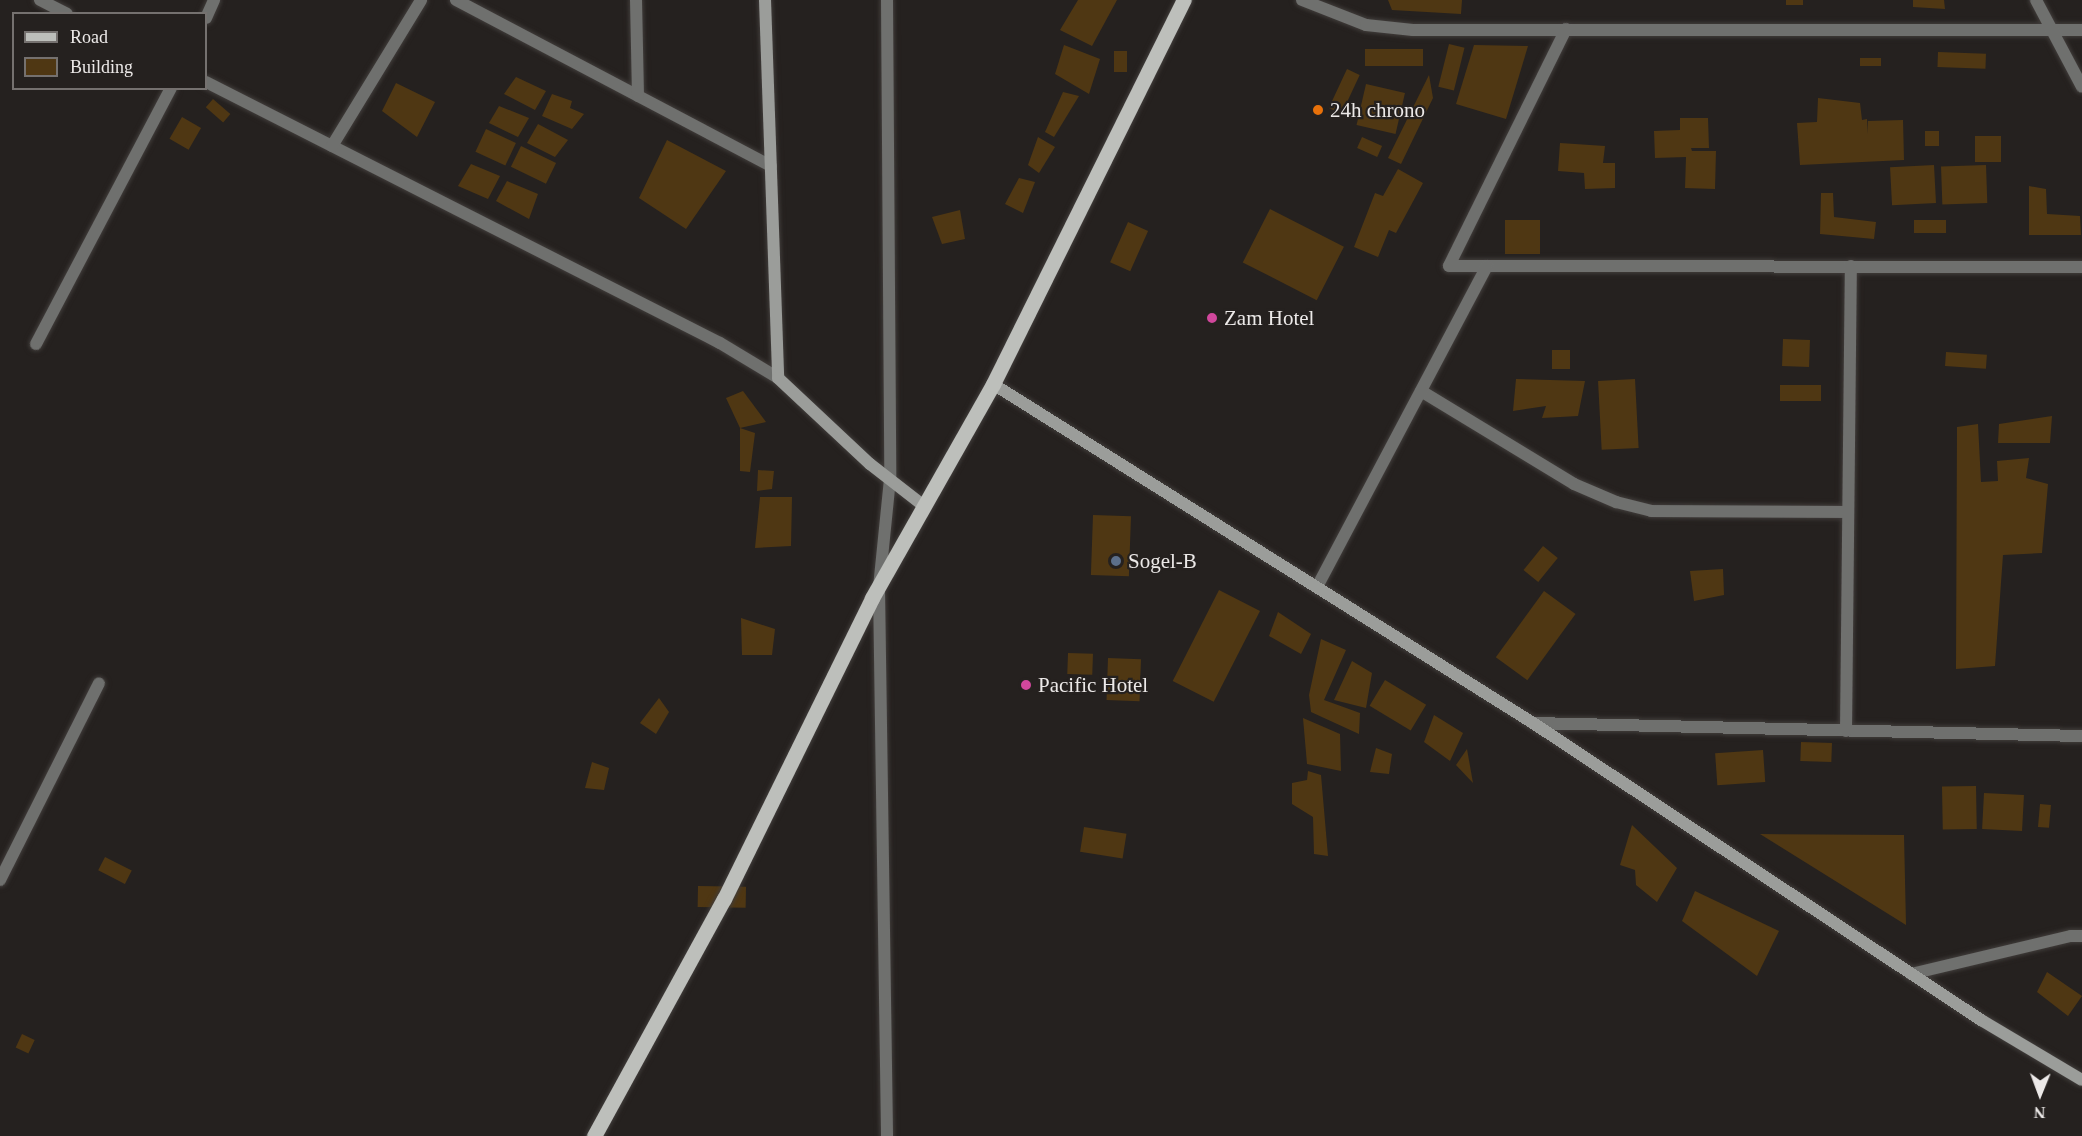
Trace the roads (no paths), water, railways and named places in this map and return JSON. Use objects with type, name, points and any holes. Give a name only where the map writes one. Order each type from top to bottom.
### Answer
[{"type":"main road","points":[[594,1136],[724,899],[879,588],[993,384],[1184,0]]},
{"type":"street","points":[[40,0],[63,12]]},
{"type":"street","points":[[207,16],[214,0]]},
{"type":"street","points":[[332,146],[421,0]]},
{"type":"street","points":[[456,0],[771,166]]},
{"type":"street","points":[[636,0],[638,96]]},
{"type":"street","points":[[765,0],[778,378]]},
{"type":"street","points":[[887,0],[890,479],[879,588],[887,1136]]},
{"type":"street","points":[[1302,0],[1366,25],[1413,30],[2082,30]]},
{"type":"street","points":[[2036,0],[2049,29],[2082,87]]},
{"type":"street","points":[[1566,29],[1449,266],[2082,267]]},
{"type":"street","points":[[207,83],[720,343],[778,378],[890,479],[924,506]]},
{"type":"street","points":[[36,344],[170,90]]},
{"type":"street","points":[[1317,587],[1487,266]]},
{"type":"street","points":[[1846,731],[1851,266]]},
{"type":"street","points":[[993,384],[1533,723],[1981,1020],[2082,1080]]},
{"type":"street","points":[[1421,391],[1575,484],[1616,502],[1651,511],[1848,512]]},
{"type":"street","points":[[0,880],[99,683]]},
{"type":"street","points":[[1533,723],[2082,736]]},
{"type":"street","points":[[1911,974],[2071,936],[2082,936]]},
{"type":"place","name":"24h chrono","points":[[1318,110]]},
{"type":"place","name":"Zam Hotel","points":[[1212,318]]},
{"type":"place","name":"Sogel-B","points":[[1116,561]]},
{"type":"place","name":"Pacific Hotel","points":[[1026,685]]}]
